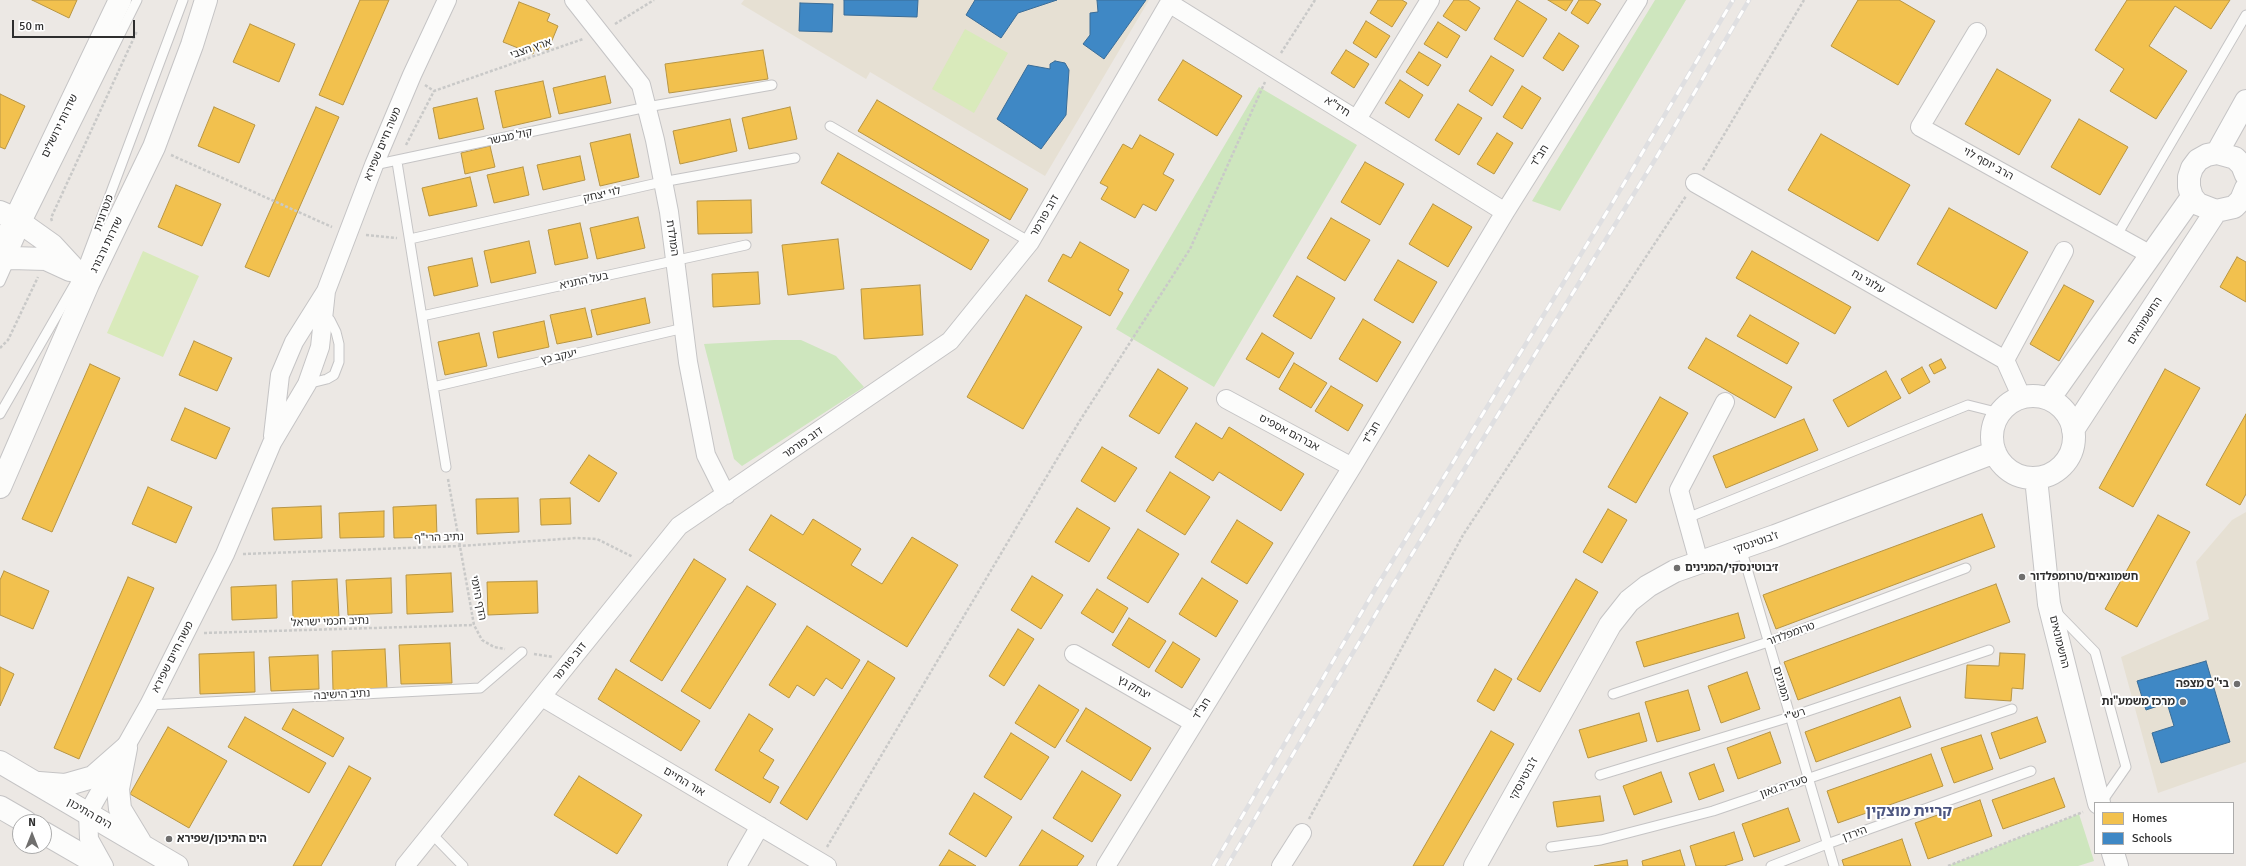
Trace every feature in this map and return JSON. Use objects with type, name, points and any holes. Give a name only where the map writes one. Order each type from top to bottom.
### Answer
[{"type":"street","name":"שדרות ירושלים","points":[[4,256],[13,219],[30,188],[120,0]]},
{"type":"street","name":"שדרות ורבורג","points":[[0,487],[84,280],[154,147],[192,45],[206,0]]},
{"type":"street","name":"משה חיים שפירא","points":[[272,443],[280,375],[294,342],[326,290],[374,165],[412,75],[447,0]]},
{"type":"street","name":"המולדת","points":[[574,0],[641,85],[647,107],[662,182],[675,261],[688,362],[706,454],[726,495]]},
{"type":"street","points":[[1357,120],[1430,0]]},
{"type":"street","name":"חב\"ד","points":[[1106,866],[1352,467],[1505,212],[1638,0]]},
{"type":"street","name":"חיד\"א","points":[[1170,2],[1505,212]]},
{"type":"street","name":"דוב פורמר","points":[[404,866],[679,526],[950,341],[1030,242],[1170,2]]},
{"type":"street","name":"הרב יוסף לוי","points":[[1977,32],[1920,127],[2151,255]]},
{"type":"street","points":[[2217,153],[2246,101]]},
{"type":"street","points":[[2244,197],[2225,210],[2216,211],[2198,204],[2192,197],[2188,177],[2198,160],[2207,155],[2217,153],[2231,156],[2245,166]]},
{"type":"street","name":"עלוני נח","points":[[1695,183],[2006,360]]},
{"type":"street","points":[[0,202],[14,199],[30,188]]},
{"type":"street","points":[[2049,400],[2192,197]]},
{"type":"street","name":"החשמונאים","points":[[2073,430],[2216,211]]},
{"type":"street","points":[[13,219],[49,252],[84,280]]},
{"type":"street","points":[[2022,398],[2006,360],[2064,251]]},
{"type":"street","points":[[4,256],[49,252]]},
{"type":"street","name":"משה חיים שפירא","points":[[88,813],[126,748],[186,633],[225,554],[272,443],[307,384],[320,347],[326,290]]},
{"type":"street","points":[[294,342],[302,337],[310,337],[317,342],[320,347]]},
{"type":"street","points":[[280,375],[283,381],[291,386],[307,384]]},
{"type":"street","points":[[2036,396],[2049,400],[2060,407],[2069,417],[2073,430],[2074,444],[2069,456],[2061,467],[2049,475],[2036,478],[2023,477],[2011,472],[2001,463],[1995,452],[1993,432],[2000,413],[2010,404],[2022,398],[2036,396]]},
{"type":"street","name":"אברהם אספיס","points":[[1226,400],[1352,467]]},
{"type":"street","points":[[1699,562],[1679,490],[1725,402]]},
{"type":"street","name":"ז'בוטינסקי","points":[[1475,866],[1610,625],[1630,601],[1648,586],[1675,571],[1741,548],[1995,452]]},
{"type":"street","name":"החשמונאים","points":[[2036,478],[2049,604],[2096,802]]},
{"type":"street","name":"יצחק גץ","points":[[1074,654],[1194,723]]},
{"type":"street","name":"אור החיים","points":[[542,697],[823,864]]},
{"type":"street","points":[[36,783],[66,785],[93,777],[126,748]]},
{"type":"street","points":[[126,748],[118,789],[120,809],[141,845]]},
{"type":"street","name":"הים התיכון","points":[[0,762],[177,866]]},
{"type":"street","points":[[0,807],[12,814]]},
{"type":"street","points":[[88,813],[89,839],[102,866]]},
{"type":"street","points":[[737,866],[760,826]]},
{"type":"street","points":[[1281,866],[1302,833]]},
{"type":"street","points":[[52,838],[102,866]]},
{"type":"street","points":[[2113,854],[2116,866]]},
{"type":"lane","points":[[13,219],[137,0]]},
{"type":"lane","name":"מטרונית","points":[[0,414],[84,280],[183,0]]},
{"type":"lane","points":[[2117,235],[2246,15]]},
{"type":"lane","name":"קול מבשר","points":[[374,165],[397,162],[647,107],[772,85]]},
{"type":"lane","points":[[830,126],[1030,242]]},
{"type":"lane","name":"לוי יצחק","points":[[410,239],[662,182],[795,158]]},
{"type":"lane","points":[[397,162],[446,466]]},
{"type":"lane","name":"בעל התניא","points":[[422,316],[746,245]]},
{"type":"lane","points":[[0,282],[4,256]]},
{"type":"lane","points":[[307,384],[327,379],[334,375],[339,362],[336,332],[330,320],[324,316]]},
{"type":"lane","name":"יעקב כץ","points":[[433,387],[684,328]]},
{"type":"lane","points":[[320,347],[339,353]]},
{"type":"lane","points":[[1687,518],[1968,406],[2000,413]]},
{"type":"lane","name":"המגינים","points":[[1741,548],[1834,866]]},
{"type":"lane","name":"טרומפלדור","points":[[1613,694],[1768,642],[1966,568]]},
{"type":"lane","points":[[2049,604],[2095,652],[2126,767],[2099,802]]},
{"type":"lane","name":"רש\"י","points":[[1600,775],[1790,717],[1989,650]]},
{"type":"lane","name":"נתיב הישיבה","points":[[149,705],[480,688],[522,652]]},
{"type":"lane","name":"סעדיה גאון","points":[[1551,847],[1601,840],[1713,811],[2012,709]]},
{"type":"lane","name":"הירדן","points":[[1771,866],[1827,844],[2031,771]]},
{"type":"lane","points":[[431,833],[459,865]]},
{"type":"path","name":"ארץ הצבי","points":[[434,91],[601,33],[654,0]]},
{"type":"path","points":[[823,864],[1079,422],[1190,249],[1272,67],[1315,0]]},
{"type":"path","points":[[1302,833],[1463,535],[1695,183],[1804,0]]},
{"type":"path","points":[[0,348],[8,340],[49,252],[54,237],[51,218],[138,29]]},
{"type":"path","points":[[397,162],[434,91],[412,75]]},
{"type":"path","points":[[154,147],[347,234],[410,239]]},
{"type":"path","name":"הדף היומי","points":[[446,466],[474,625],[482,640],[494,647],[571,660]]},
{"type":"path","name":"נתיב הרי\"ף","points":[[225,554],[460,546],[577,538],[597,539],[648,565]]},
{"type":"path","name":"נתיב חכמי ישראל","points":[[186,633],[357,630],[474,625]]},
{"type":"path","points":[[1948,866],[2094,806]]},
{"type":"shaded area","points":[[744,0],[1149,0],[1045,176],[870,72],[866,79],[741,4]]},
{"type":"shaded area","name":"מרכז משמע\"ות","points":[[2246,512],[2246,762],[2158,793],[2121,657],[2209,619],[2196,562],[2232,520]]},
{"type":"green space","points":[[1655,0],[1686,0],[1560,211],[1532,201]]},
{"type":"green space","points":[[965,29],[1008,53],[974,113],[932,89]]},
{"type":"green space","points":[[1259,87],[1357,145],[1214,387],[1116,329]]},
{"type":"green space","points":[[143,251],[199,276],[163,357],[107,333]]},
{"type":"green space","points":[[801,340],[836,356],[864,387],[742,466],[734,459],[704,344]]},
{"type":"green space","points":[[2079,814],[2094,861],[2078,866],[1948,866]]},
{"type":"building: Homes","points":[[32,0],[77,0],[69,18]]},
{"type":"building: Homes","points":[[360,0],[389,0],[343,105],[319,95]]},
{"type":"building: Homes","points":[[1378,0],[1402,0],[1407,3],[1392,27],[1370,13]]},
{"type":"building: Homes","points":[[1454,0],[1468,0],[1480,8],[1466,31],[1443,16]]},
{"type":"building: Homes","points":[[1517,0],[1547,19],[1523,57],[1494,39]]},
{"type":"building: Homes","points":[[1548,0],[1573,0],[1566,11]]},
{"type":"building: Homes","points":[[1579,0],[1594,0],[1601,4],[1588,24],[1571,13]]},
{"type":"building: Homes","points":[[1858,0],[1899,0],[1935,21],[1898,85],[1831,46]]},
{"type":"building: Homes","points":[[2127,0],[2230,0],[2211,29],[2175,6],[2149,46],[2187,71],[2156,119],[2110,91],[2124,69],[2095,50]]},
{"type":"building: Homes","points":[[519,2],[550,14],[547,21],[558,26],[548,50],[536,45],[533,54],[503,42]]},
{"type":"building: Homes","points":[[1366,21],[1390,36],[1376,58],[1353,43]]},
{"type":"building: Homes","points":[[1438,22],[1460,36],[1447,58],[1424,44]]},
{"type":"building: Homes","points":[[250,24],[295,44],[279,82],[233,62]]},
{"type":"building: Homes","points":[[1559,33],[1579,46],[1563,71],[1543,58]]},
{"type":"building: Homes","points":[[763,50],[768,79],[669,93],[665,64]]},
{"type":"building: Homes","points":[[1346,50],[1369,64],[1354,88],[1331,73]]},
{"type":"building: Homes","points":[[1419,52],[1441,65],[1428,86],[1406,72]]},
{"type":"building: Homes","points":[[1491,56],[1514,70],[1492,106],[1469,91]]},
{"type":"building: Homes","points":[[1183,60],[1242,96],[1217,136],[1158,100]]},
{"type":"building: Homes","points":[[1997,69],[2051,100],[2019,155],[1965,124]]},
{"type":"building: Homes","points":[[605,76],[611,103],[559,114],[553,88]]},
{"type":"building: Homes","points":[[1400,80],[1423,95],[1409,118],[1385,103]]},
{"type":"building: Homes","points":[[543,81],[551,117],[503,128],[495,91]]},
{"type":"building: Homes","points":[[1522,86],[1541,98],[1522,129],[1503,117]]},
{"type":"building: Homes","points":[[0,94],[25,106],[5,149],[0,147]]},
{"type":"building: Homes","points":[[477,98],[484,129],[439,139],[433,108]]},
{"type":"building: Homes","points":[[877,100],[1028,189],[1010,220],[858,131]]},
{"type":"building: Homes","points":[[1458,104],[1482,118],[1459,155],[1435,140]]},
{"type":"building: Homes","points":[[214,107],[255,125],[239,163],[198,146]]},
{"type":"building: Homes","points":[[316,107],[339,117],[269,277],[245,267]]},
{"type":"building: Homes","points":[[790,107],[797,139],[749,149],[742,118]]},
{"type":"building: Homes","points":[[730,119],[737,151],[680,164],[673,131]]},
{"type":"building: Homes","points":[[2079,119],[2128,147],[2100,195],[2051,167]]},
{"type":"building: Homes","points":[[1497,133],[1513,143],[1494,174],[1477,164]]},
{"type":"building: Homes","points":[[630,134],[639,177],[600,186],[590,143]]},
{"type":"building: Homes","points":[[1821,134],[1910,185],[1878,241],[1788,190]]},
{"type":"building: Homes","points":[[1140,135],[1174,154],[1163,174],[1174,180],[1156,211],[1143,204],[1135,218],[1101,199],[1108,187],[1100,183],[1123,144],[1132,149]]},
{"type":"building: Homes","points":[[490,146],[495,167],[465,174],[461,153]]},
{"type":"building: Homes","points":[[838,153],[989,240],[971,270],[821,183]]},
{"type":"building: Homes","points":[[580,156],[585,180],[543,190],[537,165]]},
{"type":"building: Homes","points":[[1365,162],[1404,184],[1380,225],[1341,202]]},
{"type":"building: Homes","points":[[523,167],[529,195],[494,203],[487,175]]},
{"type":"building: Homes","points":[[470,177],[477,206],[429,216],[422,188]]},
{"type":"building: Homes","points":[[176,185],[221,204],[202,246],[158,227]]},
{"type":"building: Homes","points":[[751,200],[752,233],[698,234],[697,201]]},
{"type":"building: Homes","points":[[1433,204],[1472,227],[1448,267],[1409,244]]},
{"type":"building: Homes","points":[[1949,208],[2028,252],[1996,309],[1917,264]]},
{"type":"building: Homes","points":[[638,217],[645,248],[597,259],[590,228]]},
{"type":"building: Homes","points":[[1331,218],[1370,240],[1345,281],[1307,258]]},
{"type":"building: Homes","points":[[580,223],[588,258],[555,265],[548,230]]},
{"type":"building: Homes","points":[[838,239],[844,289],[788,295],[782,245]]},
{"type":"building: Homes","points":[[529,241],[536,273],[491,283],[484,251]]},
{"type":"building: Homes","points":[[1080,242],[1129,270],[1118,290],[1123,293],[1110,316],[1048,281],[1063,254],[1071,258]]},
{"type":"building: Homes","points":[[1752,251],[1851,307],[1835,334],[1736,278]]},
{"type":"building: Homes","points":[[2237,257],[2246,262],[2246,302],[2220,287]]},
{"type":"building: Homes","points":[[472,258],[478,286],[434,296],[428,267]]},
{"type":"building: Homes","points":[[1398,260],[1437,282],[1413,323],[1374,300]]},
{"type":"building: Homes","points":[[758,272],[760,304],[713,307],[712,274]]},
{"type":"building: Homes","points":[[1297,276],[1335,298],[1311,339],[1273,316]]},
{"type":"building: Homes","points":[[920,285],[923,335],[864,339],[861,289]]},
{"type":"building: Homes","points":[[2064,285],[2094,301],[2059,361],[2030,344]]},
{"type":"building: Homes","points":[[1026,295],[1082,327],[1023,429],[967,397]]},
{"type":"building: Homes","points":[[645,298],[650,323],[597,335],[591,310]]},
{"type":"building: Homes","points":[[585,308],[592,337],[557,344],[550,315]]},
{"type":"building: Homes","points":[[1750,315],[1799,343],[1787,364],[1737,336]]},
{"type":"building: Homes","points":[[1363,319],[1401,342],[1377,382],[1339,359]]},
{"type":"building: Homes","points":[[544,321],[549,347],[498,358],[493,332]]},
{"type":"building: Homes","points":[[479,333],[487,366],[445,375],[438,342]]},
{"type":"building: Homes","points":[[1262,333],[1294,353],[1279,378],[1246,359]]},
{"type":"building: Homes","points":[[1706,338],[1792,387],[1775,418],[1688,368]]},
{"type":"building: Homes","points":[[194,341],[232,358],[217,391],[179,375]]},
{"type":"building: Homes","points":[[1941,359],[1946,368],[1934,374],[1929,365]]},
{"type":"building: Homes","points":[[1294,363],[1327,383],[1311,408],[1279,389]]},
{"type":"building: Homes","points":[[90,364],[120,378],[52,532],[22,519]]},
{"type":"building: Homes","points":[[1922,367],[1930,382],[1909,394],[1901,379]]},
{"type":"building: Homes","points":[[1158,369],[1188,388],[1159,434],[1129,416]]},
{"type":"building: Homes","points":[[2165,369],[2200,388],[2133,507],[2099,488]]},
{"type":"building: Homes","points":[[1886,371],[1901,398],[1848,427],[1833,400]]},
{"type":"building: Homes","points":[[1331,386],[1363,405],[1348,431],[1315,411]]},
{"type":"building: Homes","points":[[1660,397],[1688,413],[1636,503],[1608,487]]},
{"type":"building: Homes","points":[[185,408],[230,428],[216,459],[171,440]]},
{"type":"building: Homes","points":[[2246,414],[2246,494],[2240,505],[2206,485]]},
{"type":"building: Homes","points":[[1804,419],[1818,450],[1726,488],[1713,456]]},
{"type":"building: Homes","points":[[1196,423],[1222,439],[1229,427],[1304,474],[1281,511],[1219,472],[1213,481],[1175,457]]},
{"type":"building: Homes","points":[[1102,447],[1137,468],[1115,502],[1081,481]]},
{"type":"building: Homes","points":[[589,455],[617,473],[599,502],[570,483]]},
{"type":"building: Homes","points":[[1170,472],[1210,497],[1185,535],[1146,511]]},
{"type":"building: Homes","points":[[148,487],[192,507],[176,543],[132,524]]},
{"type":"building: Homes","points":[[518,498],[519,532],[477,534],[476,499]]},
{"type":"building: Homes","points":[[570,498],[571,524],[541,525],[540,499]]},
{"type":"building: Homes","points":[[436,505],[437,537],[394,538],[393,507]]},
{"type":"building: Homes","points":[[321,506],[322,538],[274,540],[272,508]]},
{"type":"building: Homes","points":[[1077,508],[1110,528],[1089,562],[1055,542]]},
{"type":"building: Homes","points":[[1608,509],[1627,520],[1602,563],[1583,552]]},
{"type":"building: Homes","points":[[384,511],[384,537],[340,538],[339,513]]},
{"type":"building: Homes","points":[[1982,514],[1995,547],[1776,629],[1763,595]]},
{"type":"building: Homes","points":[[771,515],[803,535],[813,519],[861,549],[851,565],[882,584],[912,537],[958,565],[907,647],[749,550]]},
{"type":"building: Homes","points":[[2158,515],[2190,532],[2137,627],[2105,609]]},
{"type":"building: Homes","points":[[1237,520],[1273,543],[1247,584],[1211,562]]},
{"type":"building: Homes","points":[[1138,529],[1179,554],[1148,603],[1107,578]]},
{"type":"building: Homes","points":[[694,559],[726,579],[662,681],[630,661]]},
{"type":"building: Homes","points":[[4,571],[49,591],[33,629],[0,615],[0,580]]},
{"type":"building: Homes","points":[[451,573],[453,612],[407,614],[406,575]]},
{"type":"building: Homes","points":[[1032,576],[1063,595],[1041,629],[1011,610]]},
{"type":"building: Homes","points":[[128,577],[154,588],[79,759],[54,748]]},
{"type":"building: Homes","points":[[391,578],[392,613],[348,615],[346,580]]},
{"type":"building: Homes","points":[[1202,578],[1238,601],[1216,637],[1179,614]]},
{"type":"building: Homes","points":[[337,579],[339,617],[293,619],[292,581]]},
{"type":"building: Homes","points":[[1576,579],[1598,592],[1540,692],[1517,679]]},
{"type":"building: Homes","points":[[537,581],[538,613],[488,615],[487,582]]},
{"type":"building: Homes","points":[[1996,584],[2010,622],[1798,700],[1784,662]]},
{"type":"building: Homes","points":[[276,585],[277,618],[232,620],[231,587]]},
{"type":"building: Homes","points":[[747,586],[776,604],[710,709],[681,691]]},
{"type":"building: Homes","points":[[1097,589],[1128,608],[1113,633],[1081,613]]},
{"type":"building: Homes","points":[[1738,613],[1745,638],[1644,667],[1636,642]]},
{"type":"building: Homes","points":[[1129,618],[1166,641],[1149,668],[1112,645]]},
{"type":"building: Homes","points":[[807,626],[860,660],[842,689],[826,678],[814,696],[797,685],[789,698],[769,685]]},
{"type":"building: Homes","points":[[1018,629],[1034,639],[1004,686],[989,676]]},
{"type":"building: Homes","points":[[1173,642],[1200,659],[1182,688],[1155,671]]},
{"type":"building: Homes","points":[[450,643],[452,683],[401,684],[399,645]]},
{"type":"building: Homes","points":[[385,649],[387,688],[333,690],[332,651]]},
{"type":"building: Homes","points":[[254,652],[255,692],[200,694],[199,654]]},
{"type":"building: Homes","points":[[2000,653],[2025,654],[2023,689],[2012,688],[2011,701],[1965,698],[1967,665],[1999,666]]},
{"type":"building: Homes","points":[[318,655],[319,689],[271,691],[269,657]]},
{"type":"building: Homes","points":[[868,661],[895,678],[807,820],[780,803]]},
{"type":"building: Homes","points":[[0,667],[14,674],[0,706]]},
{"type":"building: Homes","points":[[616,669],[700,721],[681,751],[598,699]]},
{"type":"building: Homes","points":[[1495,669],[1512,679],[1494,711],[1477,701]]},
{"type":"building: Homes","points":[[1747,672],[1760,709],[1721,723],[1708,686]]},
{"type":"building: Homes","points":[[1039,685],[1079,710],[1055,748],[1015,723]]},
{"type":"building: Homes","points":[[1688,690],[1700,730],[1657,742],[1645,702]]},
{"type":"building: Homes","points":[[1900,697],[1911,727],[1816,762],[1805,732]]},
{"type":"building: Homes","points":[[1086,708],[1151,748],[1131,781],[1066,741]]},
{"type":"building: Homes","points":[[293,709],[344,738],[333,757],[282,729]]},
{"type":"building: Homes","points":[[1639,713],[1647,741],[1588,758],[1579,730]]},
{"type":"building: Homes","points":[[749,714],[773,729],[759,751],[774,760],[763,778],[779,787],[770,803],[715,770]]},
{"type":"building: Homes","points":[[245,717],[326,763],[309,793],[228,747]]},
{"type":"building: Homes","points":[[2037,717],[2046,742],[2000,759],[1991,733]]},
{"type":"building: Homes","points":[[168,727],[227,761],[189,828],[130,794]]},
{"type":"building: Homes","points":[[1491,731],[1514,744],[1443,866],[1413,866]]},
{"type":"building: Homes","points":[[1770,732],[1781,763],[1738,779],[1727,748]]},
{"type":"building: Homes","points":[[1011,733],[1049,757],[1021,800],[984,777]]},
{"type":"building: Homes","points":[[1981,735],[1993,769],[1954,783],[1941,748]]},
{"type":"building: Homes","points":[[1931,754],[1943,786],[1838,823],[1827,791]]},
{"type":"building: Homes","points":[[1714,764],[1724,791],[1699,800],[1689,773]]},
{"type":"building: Homes","points":[[349,766],[371,778],[321,866],[293,866]]},
{"type":"building: Homes","points":[[1082,771],[1121,795],[1092,842],[1053,818]]},
{"type":"building: Homes","points":[[1661,772],[1672,802],[1634,815],[1623,786]]},
{"type":"building: Homes","points":[[579,776],[642,815],[617,854],[554,815]]},
{"type":"building: Homes","points":[[2054,778],[2065,807],[2003,829],[1992,800]]},
{"type":"building: Homes","points":[[974,793],[1012,817],[986,857],[949,834]]},
{"type":"building: Homes","points":[[1600,796],[1604,821],[1557,827],[1553,802]]},
{"type":"building: Homes","points":[[1980,800],[1992,836],[1928,859],[1915,823]]},
{"type":"building: Homes","points":[[1788,808],[1800,841],[1754,857],[1742,824]]},
{"type":"building: Homes","points":[[1042,830],[1084,856],[1077,866],[1019,866]]},
{"type":"building: Homes","points":[[1734,832],[1743,860],[1724,866],[1696,866],[1690,846]]},
{"type":"building: Homes","points":[[1902,839],[1911,866],[1844,866],[1842,860]]},
{"type":"building: Homes","points":[[949,850],[976,866],[939,866]]},
{"type":"building: Homes","points":[[1680,850],[1685,866],[1643,866],[1642,861]]},
{"type":"building: Homes","points":[[1627,860],[1628,866],[1594,866]]},
{"type":"building: Schools","points":[[844,0],[918,0],[917,17],[844,15]]},
{"type":"building: Schools","points":[[975,0],[1057,0],[1018,13],[1001,38],[966,15]]},
{"type":"building: Schools","points":[[1097,0],[1146,0],[1104,59],[1083,44],[1090,35],[1090,13],[1098,12]]},
{"type":"building: Schools","points":[[800,3],[833,4],[832,32],[799,31]]},
{"type":"building: Schools","points":[[1055,61],[1065,63],[1069,70],[1066,115],[1041,149],[997,119],[1028,65],[1050,69],[1050,64]]},
{"type":"building: Schools","points":[[2206,661],[2230,742],[2161,763],[2152,733],[2174,726],[2167,703],[2146,710],[2137,681]]},
{"type":"railway","points":[[1213,866],[1377,586],[1610,207],[1733,0]]},
{"type":"railway","points":[[1227,866],[1393,585],[1656,158],[1749,0]]},
{"type":"place","name":"ז׳בוטינסקי/המגינים","points":[[1677,568]]},
{"type":"place","name":"חשמונאים/טרומפלדור","points":[[2022,577]]},
{"type":"place","name":"בי\"ס מצפה","points":[[2237,684]]},
{"type":"place","name":"מרכז משמע\"ות","points":[[2183,702]]},
{"type":"place","name":"הים התיכון/שפירא","points":[[169,839]]},
{"type":"district","name":"קריית מוצקין","points":[[1909,812]]}]
